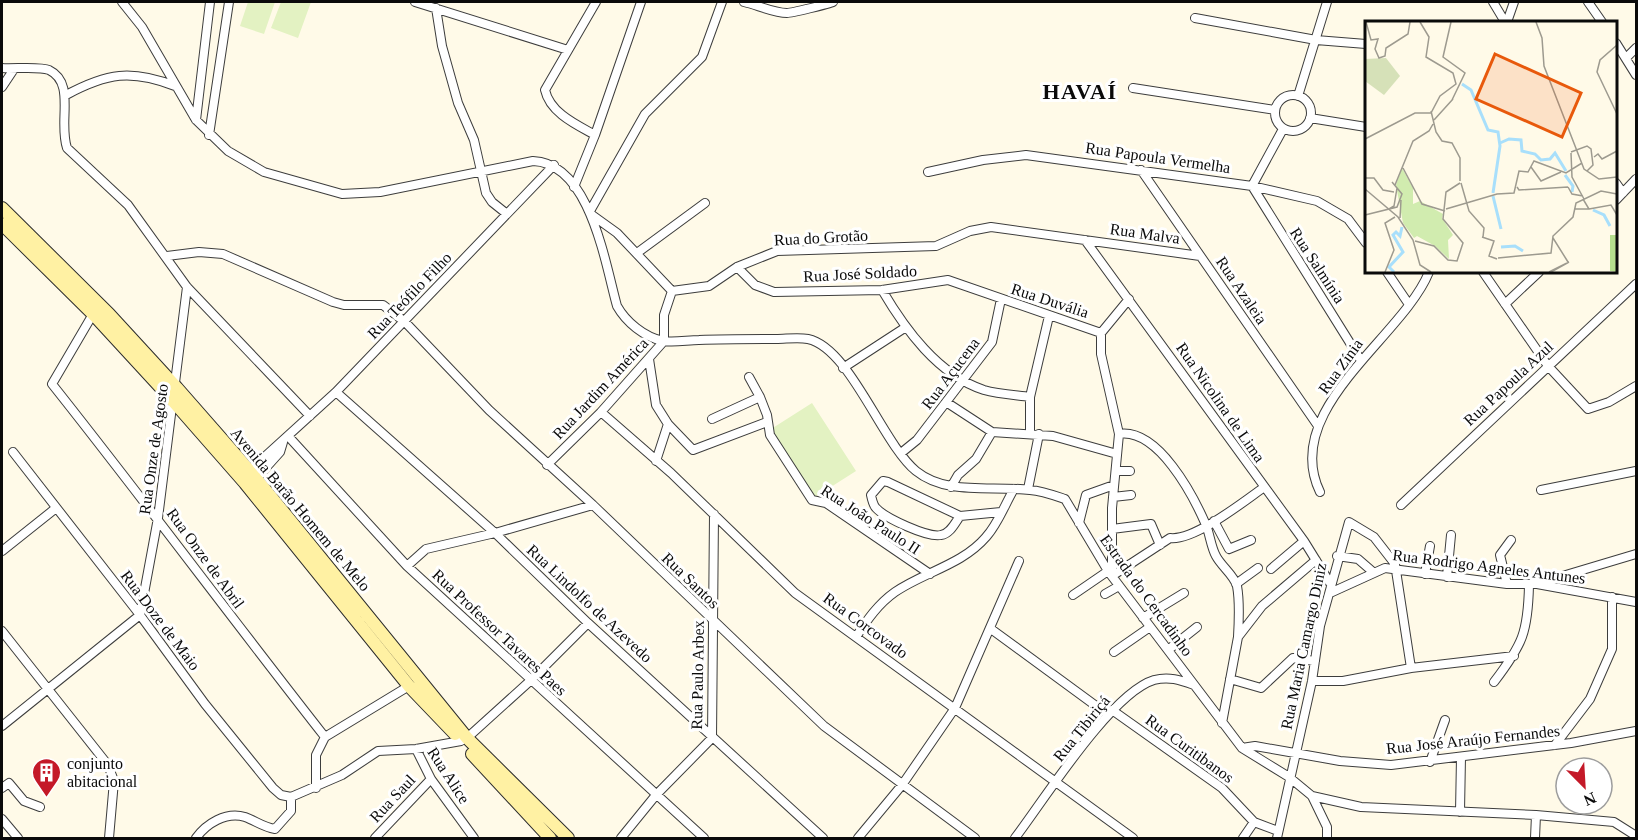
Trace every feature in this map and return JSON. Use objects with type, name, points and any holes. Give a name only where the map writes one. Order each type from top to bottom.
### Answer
[{"type":"main road","name":"Avenida Barão Homem de Melo","points":[[2,208],[109,314],[252,474],[464,739],[550,838]]},
{"type":"main road","name":"Avenida Barão Homem de Melo","points":[[2,224],[93,314],[174,402],[251,490],[409,686],[568,838]]},
{"type":"main road","points":[[93,314],[100,309],[109,314]]},
{"type":"street","points":[[122,2],[142,27],[196,120],[228,151],[264,172],[342,194],[380,192],[533,161],[554,165]]},
{"type":"street","points":[[196,120],[210,2]]},
{"type":"street","points":[[209,135],[229,2]]},
{"type":"street","points":[[415,2],[568,50]]},
{"type":"street","points":[[596,2],[545,90],[547,98],[575,125],[596,135]]},
{"type":"street","points":[[574,187],[596,135],[641,2]]},
{"type":"street","points":[[672,291],[637,252],[591,213],[645,114],[702,57],[722,2]]},
{"type":"street","points":[[744,2],[787,14],[803,5],[826,6],[833,2]]},
{"type":"street","points":[[1298,96],[1327,2]]},
{"type":"street","points":[[1493,2],[1505,21]]},
{"type":"street","points":[[1506,21],[1514,2]]},
{"type":"street","points":[[1588,2],[1601,21]]},
{"type":"street","points":[[436,8],[453,85],[474,140],[486,193],[492,202],[507,214]]},
{"type":"street","points":[[1195,18],[1316,39],[1365,44]]},
{"type":"street","points":[[1617,44],[1636,75]]},
{"type":"street","points":[[1626,58],[1636,48]]},
{"type":"street","points":[[2,68],[48,70],[63,82],[66,95],[62,136],[66,148],[128,205],[167,256],[187,287],[310,416]]},
{"type":"street","points":[[2,87],[14,69]]},
{"type":"street","points":[[66,95],[87,83],[122,73],[150,76],[176,86]]},
{"type":"street","points":[[1133,88],[1275,110]]},
{"type":"street","points":[[1298,96],[1310,107],[1310,118],[1299,130],[1283,129],[1276,121],[1275,110],[1283,98],[1298,96]]},
{"type":"street","points":[[1310,118],[1365,127]]},
{"type":"street","points":[[1251,186],[1283,129]]},
{"type":"street","name":"Rua Papoula Vermelha","points":[[928,172],[983,160],[1026,155],[1251,186],[1317,201],[1348,219],[1365,242]]},
{"type":"street","name":"Estrada do Cercadinho","points":[[554,165],[574,187],[591,213],[617,306],[624,318],[638,329],[664,341],[807,339],[833,355],[901,453],[915,470],[935,483],[951,487],[1028,489],[1065,499],[1110,574],[1242,748],[1289,777],[1312,796],[1321,810],[1327,838]]},
{"type":"street","name":"Rua Teófilo Filho","points":[[252,474],[280,452],[286,439],[405,322],[554,165]]},
{"type":"street","name":"Rua Azaleia","points":[[1141,170],[1318,426]]},
{"type":"street","points":[[1617,199],[1636,179]]},
{"type":"street","points":[[1617,184],[1623,193]]},
{"type":"street","name":"Rua Salmínia","points":[[1251,186],[1360,359]]},
{"type":"street","points":[[637,252],[705,203]]},
{"type":"street","name":"Rua do Grotão","points":[[672,291],[709,286],[737,267],[777,251],[936,246],[970,231],[991,227],[1085,240]]},
{"type":"street","name":"Rua Malva","points":[[1085,240],[1200,256]]},
{"type":"street","name":"Rua Nicolina de Lima","points":[[1085,240],[1263,488],[1304,541],[1330,583]]},
{"type":"street","name":"Rua Santos","points":[[167,256],[199,252],[223,254],[333,302],[344,305],[383,305],[405,322],[489,410],[593,505],[824,726],[975,838]]},
{"type":"street","name":"Rua José Soldado","points":[[737,267],[755,285],[774,292],[882,290],[948,280]]},
{"type":"street","points":[[1388,273],[1408,303]]},
{"type":"street","name":"Rua Zínia","points":[[1320,492],[1315,482],[1314,466],[1318,426],[1360,359],[1408,303],[1428,273]]},
{"type":"street","points":[[1484,273],[1548,366],[1588,409],[1609,402],[1636,386]]},
{"type":"street","points":[[1505,304],[1538,273]]},
{"type":"street","name":"Rua Duvália","points":[[948,280],[1101,333],[1129,299]]},
{"type":"street","name":"Rua Papoula Azul","points":[[1401,505],[1636,284]]},
{"type":"street","name":"Rua Onze de Agosto","points":[[140,615],[159,518],[177,388],[187,287]]},
{"type":"street","points":[[882,290],[906,327],[936,361],[962,380],[984,390],[1030,397]]},
{"type":"street","name":"Rua Jardim América","points":[[547,465],[601,412],[664,341],[664,315],[672,291]]},
{"type":"street","name":"Rua Açucena","points":[[901,453],[917,440],[992,342],[1001,299]]},
{"type":"street","name":"Rua Onze de Abril","points":[[93,314],[52,384],[159,518],[240,630],[325,737]]},
{"type":"street","points":[[1028,489],[1035,434],[1030,397],[1049,316]]},
{"type":"street","points":[[843,368],[906,327]]},
{"type":"street","points":[[1101,333],[1101,354],[1119,434],[1113,497],[1110,574]]},
{"type":"street","points":[[649,359],[656,405],[668,424],[693,450],[767,422]]},
{"type":"street","name":"Rua João Paulo II","points":[[749,377],[760,397],[770,435],[812,500],[825,503],[930,574]]},
{"type":"street","name":"Rua Lindolfo de Azevedo","points":[[336,392],[495,533],[588,623],[823,838]]},
{"type":"street","points":[[712,419],[760,397]]},
{"type":"street","points":[[946,402],[992,432],[1035,434],[1117,454]]},
{"type":"street","name":"Rua Corcovado","points":[[601,412],[714,514],[795,592],[1132,838]]},
{"type":"street","points":[[656,461],[668,424]]},
{"type":"street","points":[[951,487],[958,475],[976,459],[992,432]]},
{"type":"street","points":[[1119,434],[1132,434],[1145,440],[1165,457],[1230,549],[1251,540]]},
{"type":"street","name":"Rua Professor Tavares Paes","points":[[286,439],[407,566],[704,838]]},
{"type":"street","name":"Rua Doze de Maio","points":[[13,452],[140,615],[205,704],[273,788],[281,795],[291,797]]},
{"type":"street","points":[[1116,471],[1130,471]]},
{"type":"street","points":[[1541,490],[1636,471]]},
{"type":"street","points":[[251,490],[252,474]]},
{"type":"street","points":[[960,516],[948,533],[935,536],[916,530],[877,510],[871,495],[879,484],[888,482],[960,516],[1001,512]]},
{"type":"street","points":[[1080,523],[1086,495],[1114,485]]},
{"type":"street","points":[[1073,595],[1160,545],[1210,523],[1263,488]]},
{"type":"street","points":[[856,637],[869,616],[895,592],[977,547],[988,536],[1014,489]]},
{"type":"street","points":[[1113,497],[1131,495]]},
{"type":"street","points":[[407,566],[426,549],[495,533],[593,505]]},
{"type":"street","points":[[2,551],[56,508]]},
{"type":"street","name":"Rua Paulo Arbex","points":[[621,838],[656,795],[712,738],[714,514]]},
{"type":"street","name":"Rua Maria Camargo Diniz","points":[[1278,835],[1312,681],[1320,626],[1330,593],[1330,583],[1337,556],[1349,522],[1374,537],[1385,548],[1395,564],[1394,571]]},
{"type":"street","points":[[1210,523],[1216,555],[1236,584],[1238,637],[1222,723]]},
{"type":"street","points":[[1112,529],[1151,524],[1160,545]]},
{"type":"street","points":[[1447,577],[1451,535]]},
{"type":"street","points":[[1507,584],[1500,555],[1510,540]]},
{"type":"street","points":[[1271,569],[1304,541]]},
{"type":"street","points":[[1425,574],[1431,546]]},
{"type":"street","points":[[1494,682],[1523,640],[1533,584],[1636,554]]},
{"type":"street","name":"Rua Rodrigo Agneles Antunes","points":[[1337,556],[1358,559],[1373,572]]},
{"type":"street","points":[[1238,637],[1262,606],[1316,560]]},
{"type":"street","points":[[858,838],[902,785],[955,708],[1019,561]]},
{"type":"street","points":[[1236,584],[1258,568]]},
{"type":"street","name":"Rua Rodrigo Agneles Antunes","points":[[1330,593],[1353,585],[1384,568],[1507,584],[1533,584],[1636,602]]},
{"type":"street","points":[[1394,571],[1411,668]]},
{"type":"street","points":[[1105,594],[1119,585]]},
{"type":"street","points":[[1143,618],[1184,593]]},
{"type":"street","points":[[1555,745],[1590,699],[1610,656],[1612,649],[1611,597]]},
{"type":"street","points":[[2,726],[140,615]]},
{"type":"street","points":[[416,749],[464,739],[530,681],[588,623]]},
{"type":"street","points":[[1114,652],[1150,627]]},
{"type":"street","points":[[1168,650],[1197,627]]},
{"type":"street","name":"Rua Curitibanos","points":[[991,629],[1222,788],[1254,822],[1278,835]]},
{"type":"street","points":[[2,631],[108,765],[114,781],[108,838]]},
{"type":"street","points":[[1312,681],[1343,681],[1411,668],[1514,656]]},
{"type":"street","points":[[1230,679],[1261,687],[1293,658],[1315,662]]},
{"type":"street","name":"Rua Tibiriçá","points":[[1015,838],[1110,712],[1139,687],[1154,680],[1171,677],[1194,685]]},
{"type":"street","points":[[316,788],[316,755],[325,737],[409,686]]},
{"type":"street","points":[[1430,762],[1444,720]]},
{"type":"street","name":"Rua José Araújo Fernandes","points":[[1242,748],[1256,746],[1296,751],[1340,761],[1381,764],[1430,762],[1636,731]]},
{"type":"street","name":"Rua Alice","points":[[291,797],[316,788],[378,751],[416,749],[431,779],[474,838]]},
{"type":"street","points":[[1460,812],[1461,757]]},
{"type":"street","name":"Rua Saul","points":[[375,838],[431,779]]},
{"type":"street","points":[[2,788],[9,783],[24,801],[40,807]]},
{"type":"street","points":[[1312,796],[1361,807],[1536,815],[1614,822],[1636,836]]},
{"type":"street","points":[[196,838],[202,829],[226,816],[244,817],[266,828],[275,829],[291,812],[291,797]]},
{"type":"street","points":[[1535,838],[1536,815]]},
{"type":"street","points":[[2,819],[18,838]]},
{"type":"street","points":[[1243,838],[1254,822]]},
{"type":"green space","points":[[248,2],[275,2],[264,34],[240,26]]},
{"type":"green space","points":[[281,2],[311,2],[298,38],[271,28]]},
{"type":"green space","points":[[812,403],[856,471],[812,499],[768,431]]},
{"type":"place","name":"conjunto abitacional","points":[[46,798]]},
{"type":"district","name":"HAVAÍ","points":[[1080,91]]}]
